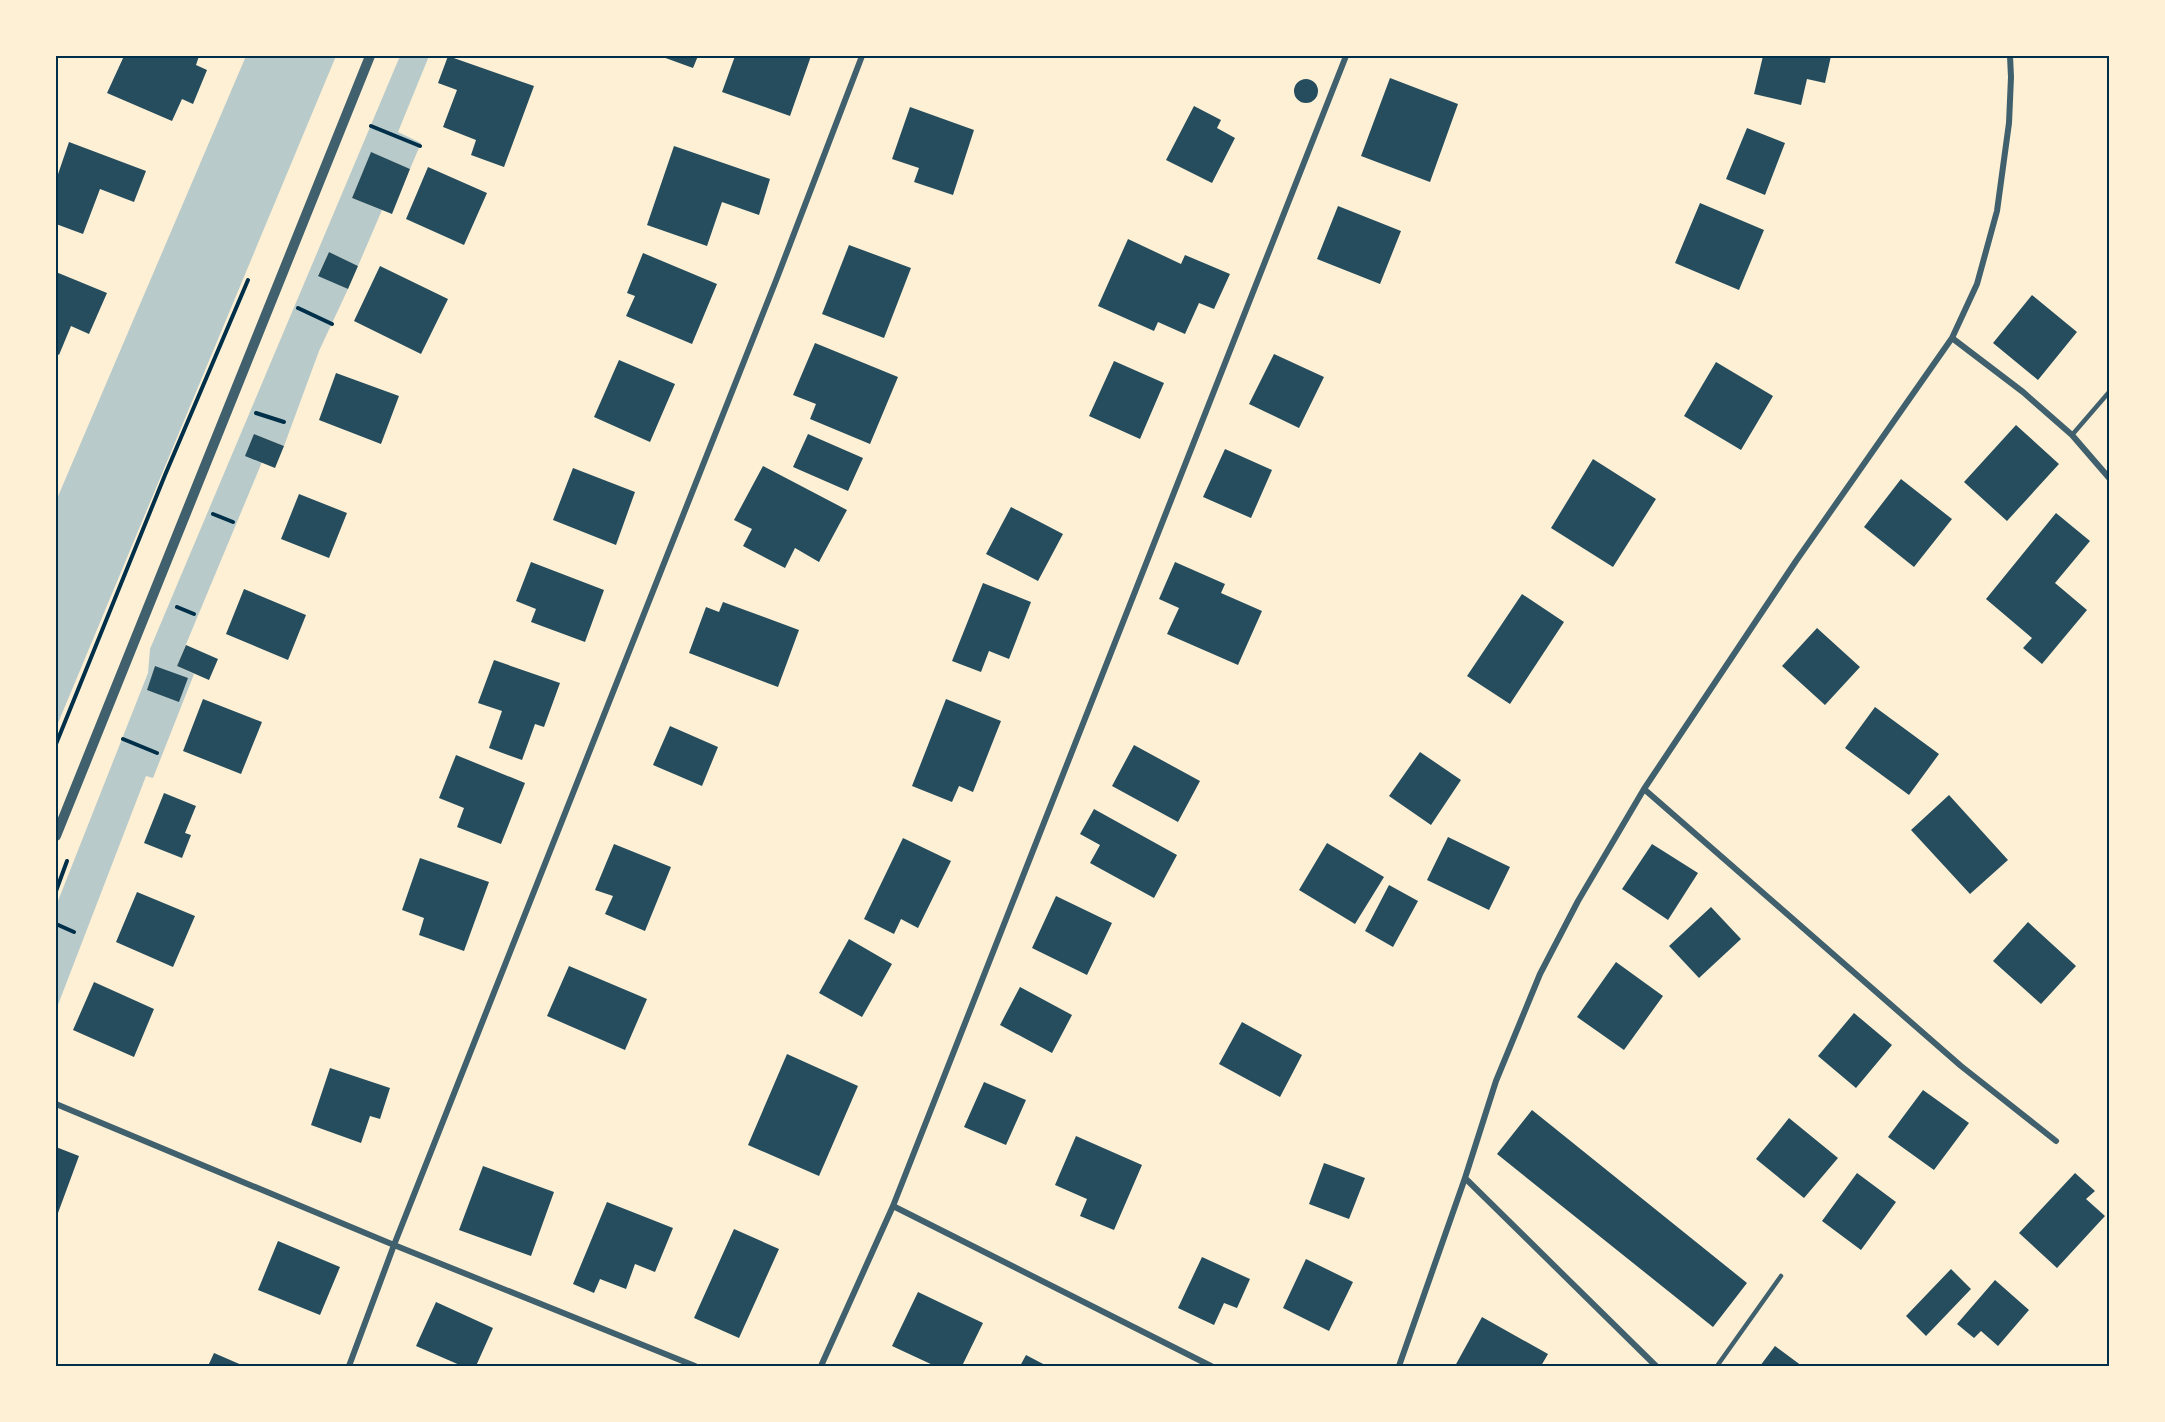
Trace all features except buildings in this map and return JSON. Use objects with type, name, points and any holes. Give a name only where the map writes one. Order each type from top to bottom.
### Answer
[{"type":"street","points":[[56,832],[370,56]]},
{"type":"street","points":[[349,1366],[394,1245],[862,56]]},
{"type":"street","points":[[821,1366],[893,1206],[1346,56]]},
{"type":"street","points":[[1399,1366],[1465,1178],[1496,1081],[1540,974],[1578,901],[1644,789],[1796,561],[1952,338],[1977,284],[1997,211],[2008,123],[2010,56]]},
{"type":"street","points":[[1952,338],[2023,392],[2072,435],[2109,479]]},
{"type":"street","points":[[1644,789],[1960,1066],[2056,1141]]},
{"type":"street","points":[[56,1104],[394,1245],[695,1366]]},
{"type":"street","points":[[1465,1178],[1656,1366]]},
{"type":"street","points":[[893,1206],[1210,1366]]},
{"type":"lane","points":[[2072,435],[2109,391]]},
{"type":"lane","points":[[1717,1366],[1781,1276]]},
{"type":"path","points":[[371,126],[420,146]]},
{"type":"path","points":[[56,744],[171,460],[248,279]]},
{"type":"path","points":[[292,306],[332,324]]},
{"type":"path","points":[[247,409],[284,422]]},
{"type":"path","points":[[204,510],[233,522]]},
{"type":"path","points":[[117,736],[157,753]]},
{"type":"path","points":[[56,924],[74,932]]},
{"type":"shaded area","points":[[246,56],[336,56],[56,728],[56,501]]},
{"type":"shaded area","points":[[400,56],[429,56],[398,132],[421,143],[410,169],[371,153],[352,198],[382,210],[358,266],[329,252],[318,275],[348,289],[319,351],[284,446],[254,434],[262,462],[177,666],[194,674],[153,778],[146,776],[56,1010],[56,906],[148,673],[150,649]]}]
